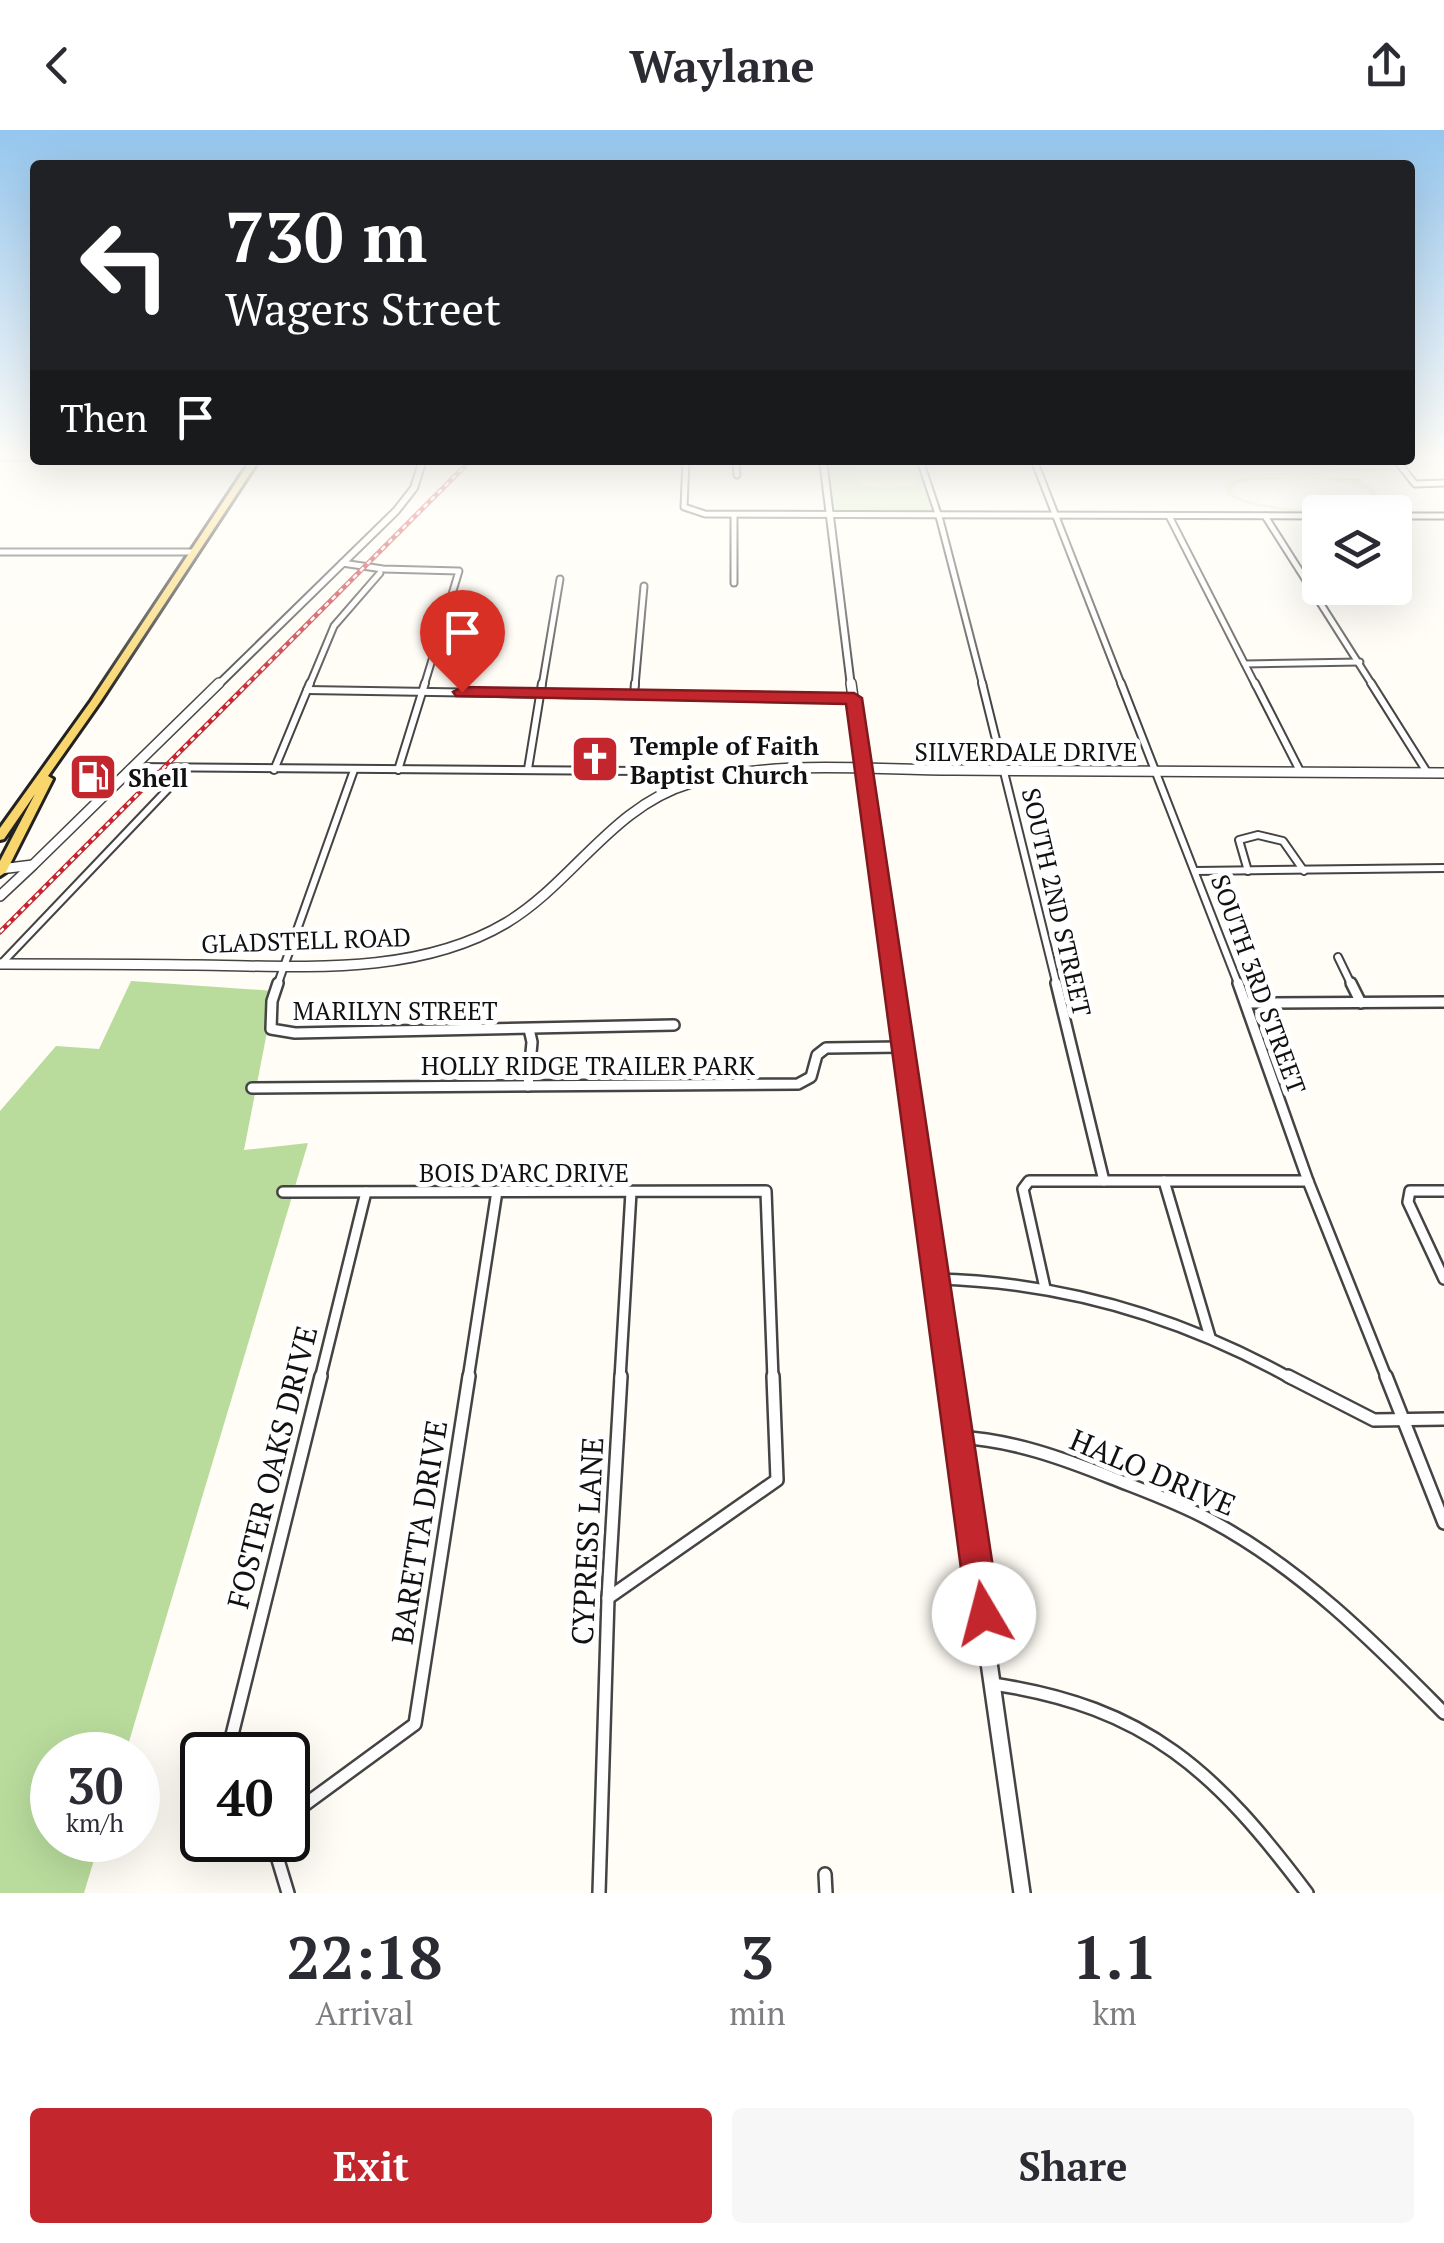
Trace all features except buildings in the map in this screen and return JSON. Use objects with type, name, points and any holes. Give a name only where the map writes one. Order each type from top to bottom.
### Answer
[{"type":"main road","points":[[0,836],[203,538]]},
{"type":"main road","points":[[1,870],[67,741]]},
{"type":"street","points":[[0,896],[366,538]]},
{"type":"street","points":[[734,538],[734,583]]},
{"type":"street","points":[[833,538],[862,770],[1022,1893]]},
{"type":"street","name":"SOUTH 2ND STREET","points":[[944,538],[1005,770],[1104,1180]]},
{"type":"street","name":"SOUTH 3RD STREET","points":[[1066,538],[1246,1002],[1308,1181],[1444,1523]]},
{"type":"street","points":[[1181,538],[1302,773]]},
{"type":"street","points":[[1279,538],[1428,772]]},
{"type":"street","points":[[0,552],[194,552]]},
{"type":"street","points":[[342,563],[459,571],[398,770]]},
{"type":"street","points":[[274,770],[334,626],[380,573]]},
{"type":"street","points":[[528,769],[560,580]]},
{"type":"street","points":[[634,694],[644,586]]},
{"type":"street","points":[[1246,664],[1360,662]]},
{"type":"street","points":[[307,690],[854,698]]},
{"type":"street","points":[[134,767],[641,772],[666,778],[678,788]]},
{"type":"street","points":[[0,964],[186,770]]},
{"type":"street","name":"MARILYN STREET","points":[[354,770],[272,1001],[271,1029],[295,1033],[674,1025]]},
{"type":"street","name":"SILVERDALE DRIVE","points":[[678,788],[753,774],[862,770],[1444,772]]},
{"type":"street","name":"GLADSTELL ROAD","points":[[0,964],[284,965],[426,956],[463,945],[532,906],[609,828],[646,800],[678,788]]},
{"type":"street","points":[[1248,871],[1240,840],[1258,835],[1283,841],[1304,871]]},
{"type":"street","points":[[1,870],[33,865]]},
{"type":"street","points":[[1196,871],[1444,868]]},
{"type":"street","points":[[1338,956],[1361,1004]]},
{"type":"street","points":[[1246,1002],[1444,1002]]},
{"type":"street","points":[[528,1086],[532,1042],[529,1029]]},
{"type":"street","name":"HOLLY RIDGE TRAILER PARK","points":[[252,1088],[798,1084],[816,1074],[817,1055],[826,1048],[902,1047]]},
{"type":"street","points":[[1044,1288],[1025,1184],[1033,1180],[1308,1181]]},
{"type":"street","points":[[1164,1181],[1210,1337]]},
{"type":"street","name":"BOIS D'ARC DRIVE","points":[[283,1192],[766,1190],[777,1480],[608,1598]]},
{"type":"street","points":[[1444,1191],[1410,1191],[1410,1208],[1444,1279]]},
{"type":"street","name":"FOSTER OAKS DRIVE","points":[[234,1732],[366,1192]]},
{"type":"street","name":"BARETTA DRIVE","points":[[310,1802],[415,1724],[497,1192]]},
{"type":"street","name":"CYPRESS LANE","points":[[599,1893],[608,1598],[631,1192]]},
{"type":"street","points":[[936,1279],[993,1280],[1125,1307],[1210,1337],[1374,1420],[1444,1418]]},
{"type":"street","name":"HALO DRIVE","points":[[958,1437],[995,1438],[1034,1450],[1175,1503],[1222,1526],[1329,1600],[1444,1713]]},
{"type":"street","points":[[994,1684],[1038,1688],[1082,1699],[1123,1716],[1165,1742],[1240,1809],[1307,1893]]},
{"type":"street","points":[[279,1862],[288,1893]]},
{"type":"street","points":[[825,1874],[826,1893]]},
{"type":"green space","points":[[131,981],[275,991],[244,1150],[308,1143],[132,1732],[30,1732],[30,1862],[93,1862],[84,1893],[0,1893],[0,1111],[56,1046],[99,1049]]},
{"type":"railway","points":[[0,932],[393,538]]},
{"type":"place","name":"Temple of Faith Baptist Church","points":[[595,759]]},
{"type":"place","name":"Shell","points":[[93,777]]},
{"type":"route","points":[[462,692],[854,698],[984,1614]]}]
